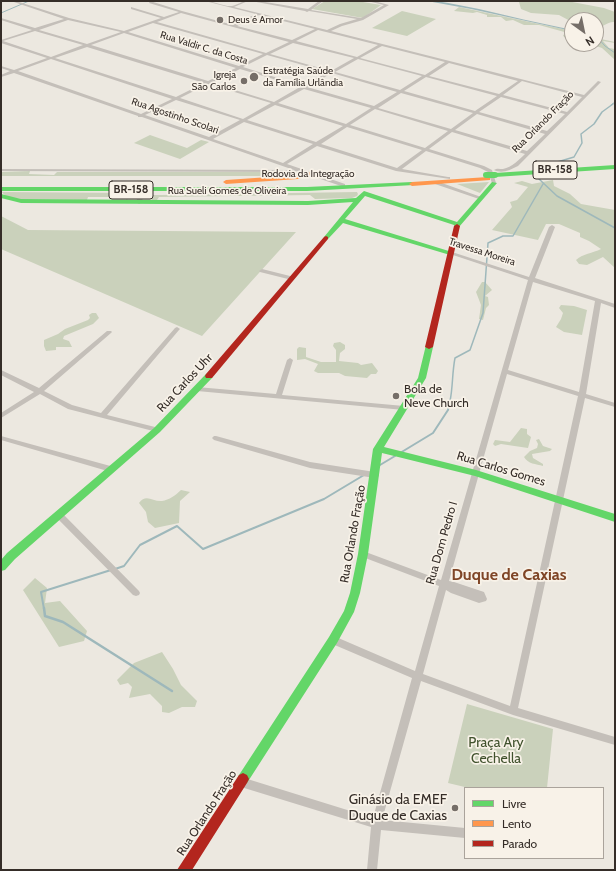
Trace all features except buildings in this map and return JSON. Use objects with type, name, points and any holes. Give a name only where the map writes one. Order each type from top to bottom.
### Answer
[{"type":"main road","name":"Rodovia da Integração","points":[[1,183],[299,189],[437,182],[493,176],[615,167]]},
{"type":"main road","name":"Rodovia da Integração","points":[[1,189],[217,183],[291,186],[343,186],[448,178],[615,172]]},
{"type":"main road","points":[[217,183],[298,177],[310,174]]},
{"type":"main road","name":"Rua Orlando Fração","points":[[184,870],[333,640],[349,612],[355,593],[363,554],[378,449],[422,378],[454,230],[481,198],[493,176]]},
{"type":"main road","name":"Rua Sueli Gomes de Oliveira","points":[[1,196],[21,202],[308,203],[361,196]]},
{"type":"main road","points":[[361,196],[458,224]]},
{"type":"main road","name":"Rua Carlos Uhr","points":[[1,567],[11,556],[157,430],[197,389],[361,196]]},
{"type":"main road","name":"Travessa Moreira","points":[[341,220],[450,253]]},
{"type":"main road","name":"Rua Carlos Gomes","points":[[378,449],[476,473],[615,518]]},
{"type":"street","points":[[207,1],[584,96]]},
{"type":"street","points":[[230,7],[246,1]]},
{"type":"street","points":[[253,1],[362,19]]},
{"type":"street","points":[[307,11],[321,1]]},
{"type":"street","points":[[328,31],[341,25],[362,19],[387,5],[369,1]]},
{"type":"street","points":[[150,2],[233,26],[567,113]]},
{"type":"street","points":[[20,3],[33,3]]},
{"type":"street","name":"Rua Valdir C. da Costa","points":[[20,3],[68,19],[124,32],[239,68],[528,153]]},
{"type":"street","points":[[132,8],[165,18]]},
{"type":"street","points":[[1,76],[181,12]]},
{"type":"street","points":[[233,26],[259,14]]},
{"type":"street","points":[[1,41],[68,19]]},
{"type":"street","points":[[1,20],[482,167],[493,176]]},
{"type":"street","points":[[153,22],[548,133]]},
{"type":"street","points":[[140,116],[318,29]]},
{"type":"street","points":[[1,41],[242,121],[398,170],[448,178]]},
{"type":"street","points":[[209,139],[381,45]]},
{"type":"street","points":[[284,165],[448,62]]},
{"type":"street","name":"Rua Agostinho Scolari","points":[[1,68],[343,186]]},
{"type":"street","points":[[398,170],[521,80]]},
{"type":"street","name":"Rua Orlando Fração","points":[[493,176],[516,166],[599,82]]},
{"type":"street","points":[[1,170],[299,170]]},
{"type":"street","points":[[437,182],[481,198]]},
{"type":"street","points":[[139,202],[143,186]]},
{"type":"street","name":"Rua Dom Pedro I","points":[[372,870],[376,824],[417,676],[531,280],[552,227]]},
{"type":"street","name":"Travessa Moreira","points":[[450,253],[615,306]]},
{"type":"street","points":[[262,271],[292,278]]},
{"type":"street","points":[[513,711],[582,395],[598,301]]},
{"type":"street","points":[[102,416],[177,329]]},
{"type":"street","points":[[1,416],[40,391],[109,332]]},
{"type":"street","points":[[278,397],[290,360]]},
{"type":"street","points":[[505,371],[615,405]]},
{"type":"street","points":[[1,372],[70,407],[157,430]]},
{"type":"street","points":[[197,389],[404,408]]},
{"type":"street","points":[[1,438],[111,470]]},
{"type":"street","points":[[216,438],[310,465],[375,475]]},
{"type":"street","points":[[59,515],[136,593]]},
{"type":"street","points":[[363,554],[443,584]]},
{"type":"street","points":[[333,640],[417,676],[513,711],[615,741]]},
{"type":"street","points":[[241,782],[376,824],[464,833]]},
{"type":"green space","points":[[325,1],[357,1],[381,5],[363,18],[312,9]]},
{"type":"green space","points":[[516,1],[567,1],[604,8],[615,12],[615,22],[604,26],[604,12],[564,12],[564,18],[559,15],[531,13],[521,9],[519,2]]},
{"type":"green space","points":[[459,7],[564,29],[564,32],[539,25],[524,25],[513,20],[506,21],[501,17],[487,17],[487,15],[477,12],[454,11]]},
{"type":"green space","points":[[402,11],[436,19],[407,36],[372,28]]},
{"type":"green space","points":[[604,40],[615,42],[604,41]]},
{"type":"green space","points":[[604,42],[609,48],[615,49],[615,60],[604,50]]},
{"type":"green space","points":[[150,135],[187,148],[201,140],[209,142],[180,159],[134,143]]},
{"type":"green space","points":[[30,171],[29,174],[54,175],[57,172],[292,172],[297,174],[259,176],[1,176],[1,172]]},
{"type":"green space","points":[[553,180],[554,186],[570,194],[581,204],[615,210],[615,268],[603,257],[587,265],[579,264],[576,260],[578,258],[601,249],[580,237],[580,233],[559,224],[546,224],[538,240],[492,230],[512,207],[510,202],[517,200],[528,187],[514,183],[522,181],[532,184]]},
{"type":"green space","points":[[489,182],[480,193],[457,184]]},
{"type":"green space","points":[[2,192],[130,193],[133,194],[133,197],[126,200],[127,197],[88,197],[87,200],[21,199],[8,197]]},
{"type":"green space","points":[[357,192],[357,196],[352,198],[315,199],[310,195],[159,197],[157,200],[152,200],[150,197],[152,195]]},
{"type":"green space","points":[[1,216],[28,230],[296,232],[202,336],[1,249]]},
{"type":"green space","points":[[482,282],[485,282],[492,290],[485,296],[488,297],[489,305],[486,308],[483,320],[479,319],[481,305],[476,292]]},
{"type":"green space","points":[[561,305],[574,306],[587,310],[582,335],[564,332],[556,327],[563,313],[559,308]]},
{"type":"green space","points":[[96,313],[99,318],[93,324],[64,336],[63,339],[69,341],[72,347],[56,347],[56,350],[46,351],[44,340],[65,329],[88,320],[90,318],[89,315]]},
{"type":"green space","points":[[340,342],[345,345],[345,349],[340,353],[339,361],[358,363],[361,365],[372,363],[378,371],[376,374],[371,374],[367,378],[345,376],[339,373],[318,373],[314,371],[318,364],[305,359],[297,360],[297,349],[299,347],[306,348],[306,357],[321,362],[336,362],[336,350],[333,346],[334,343]]},
{"type":"green space","points":[[521,428],[527,429],[527,434],[531,437],[528,448],[501,444],[495,446],[493,444],[495,440],[510,442]]},
{"type":"green space","points":[[539,439],[543,446],[552,449],[550,451],[532,454],[533,458],[543,464],[543,466],[530,462],[524,457],[530,451],[537,448],[538,444],[536,440]]},
{"type":"green space","points":[[181,490],[190,492],[180,501],[179,523],[155,528],[148,522],[146,512],[139,503],[147,498],[162,501],[172,497]]},
{"type":"green space","points":[[35,578],[47,588],[45,603],[60,601],[87,631],[84,641],[59,647],[23,590]]},
{"type":"green space","points":[[162,652],[181,685],[197,701],[195,707],[182,707],[169,713],[162,712],[162,706],[150,694],[129,698],[132,687],[128,683],[120,685],[117,680],[134,663]]},
{"type":"green space","name":"Praça Ary Cechella","points":[[467,704],[553,729],[547,787],[465,787],[448,783]]},
{"type":"water","points":[[427,1],[479,9],[564,29]]},
{"type":"waterway","points":[[1,13],[29,1]]},
{"type":"waterway","points":[[604,45],[615,53]]},
{"type":"waterway","points":[[611,105],[615,102]]},
{"type":"waterway","points":[[544,166],[574,157],[582,143],[581,134],[594,124],[602,112],[613,104]]},
{"type":"waterway","points":[[539,179],[557,196],[615,228]]},
{"type":"waterway","points":[[450,401],[455,358],[470,350],[483,313],[488,243],[503,236],[513,236],[543,184]]},
{"type":"waterway","points":[[400,453],[433,433],[448,410],[450,400]]},
{"type":"waterway","points":[[380,465],[395,456]]},
{"type":"waterway","points":[[115,569],[124,566],[140,545],[177,526],[203,549],[324,499],[364,475]]},
{"type":"waterway","points":[[44,609],[41,592],[111,570]]},
{"type":"waterway","points":[[44,608],[45,616],[63,622],[172,691]]},
{"type":"traffic: fast","points":[[495,175],[615,167]]},
{"type":"traffic: fast","points":[[486,175],[495,175]]},
{"type":"traffic: fast","points":[[457,226],[494,183]]},
{"type":"traffic: fast","points":[[1,189],[307,189],[412,184]]},
{"type":"traffic: fast","points":[[326,238],[364,193],[458,224]]},
{"type":"traffic: fast","points":[[1,196],[21,201],[308,203],[358,200]]},
{"type":"traffic: fast","points":[[341,220],[450,253]]},
{"type":"traffic: fast","points":[[243,779],[333,640],[349,612],[355,593],[363,554],[378,449],[422,378],[429,347]]},
{"type":"traffic: fast","points":[[1,567],[11,556],[157,430],[209,376]]},
{"type":"traffic: fast","points":[[378,449],[476,473],[615,518]]},
{"type":"traffic: slow","points":[[226,182],[298,177],[309,174]]},
{"type":"traffic: slow","points":[[412,184],[488,179]]},
{"type":"traffic: jam","points":[[429,347],[457,226]]},
{"type":"traffic: jam","points":[[209,376],[326,238]]},
{"type":"traffic: jam","points":[[184,870],[243,779]]},
{"type":"place","name":"Deus é Amor","points":[[220,20]]},
{"type":"place","name":"Estratégia Saúde da Família Urlândia","points":[[254,77]]},
{"type":"place","name":"Igreja São Carlos","points":[[244,81]]},
{"type":"place","name":"Bola de Neve Church","points":[[396,396]]},
{"type":"place","name":"Ginásio da EMEF Duque de Caxias","points":[[455,808]]},
{"type":"district","name":"Duque de Caxias","points":[[509,575]]}]
